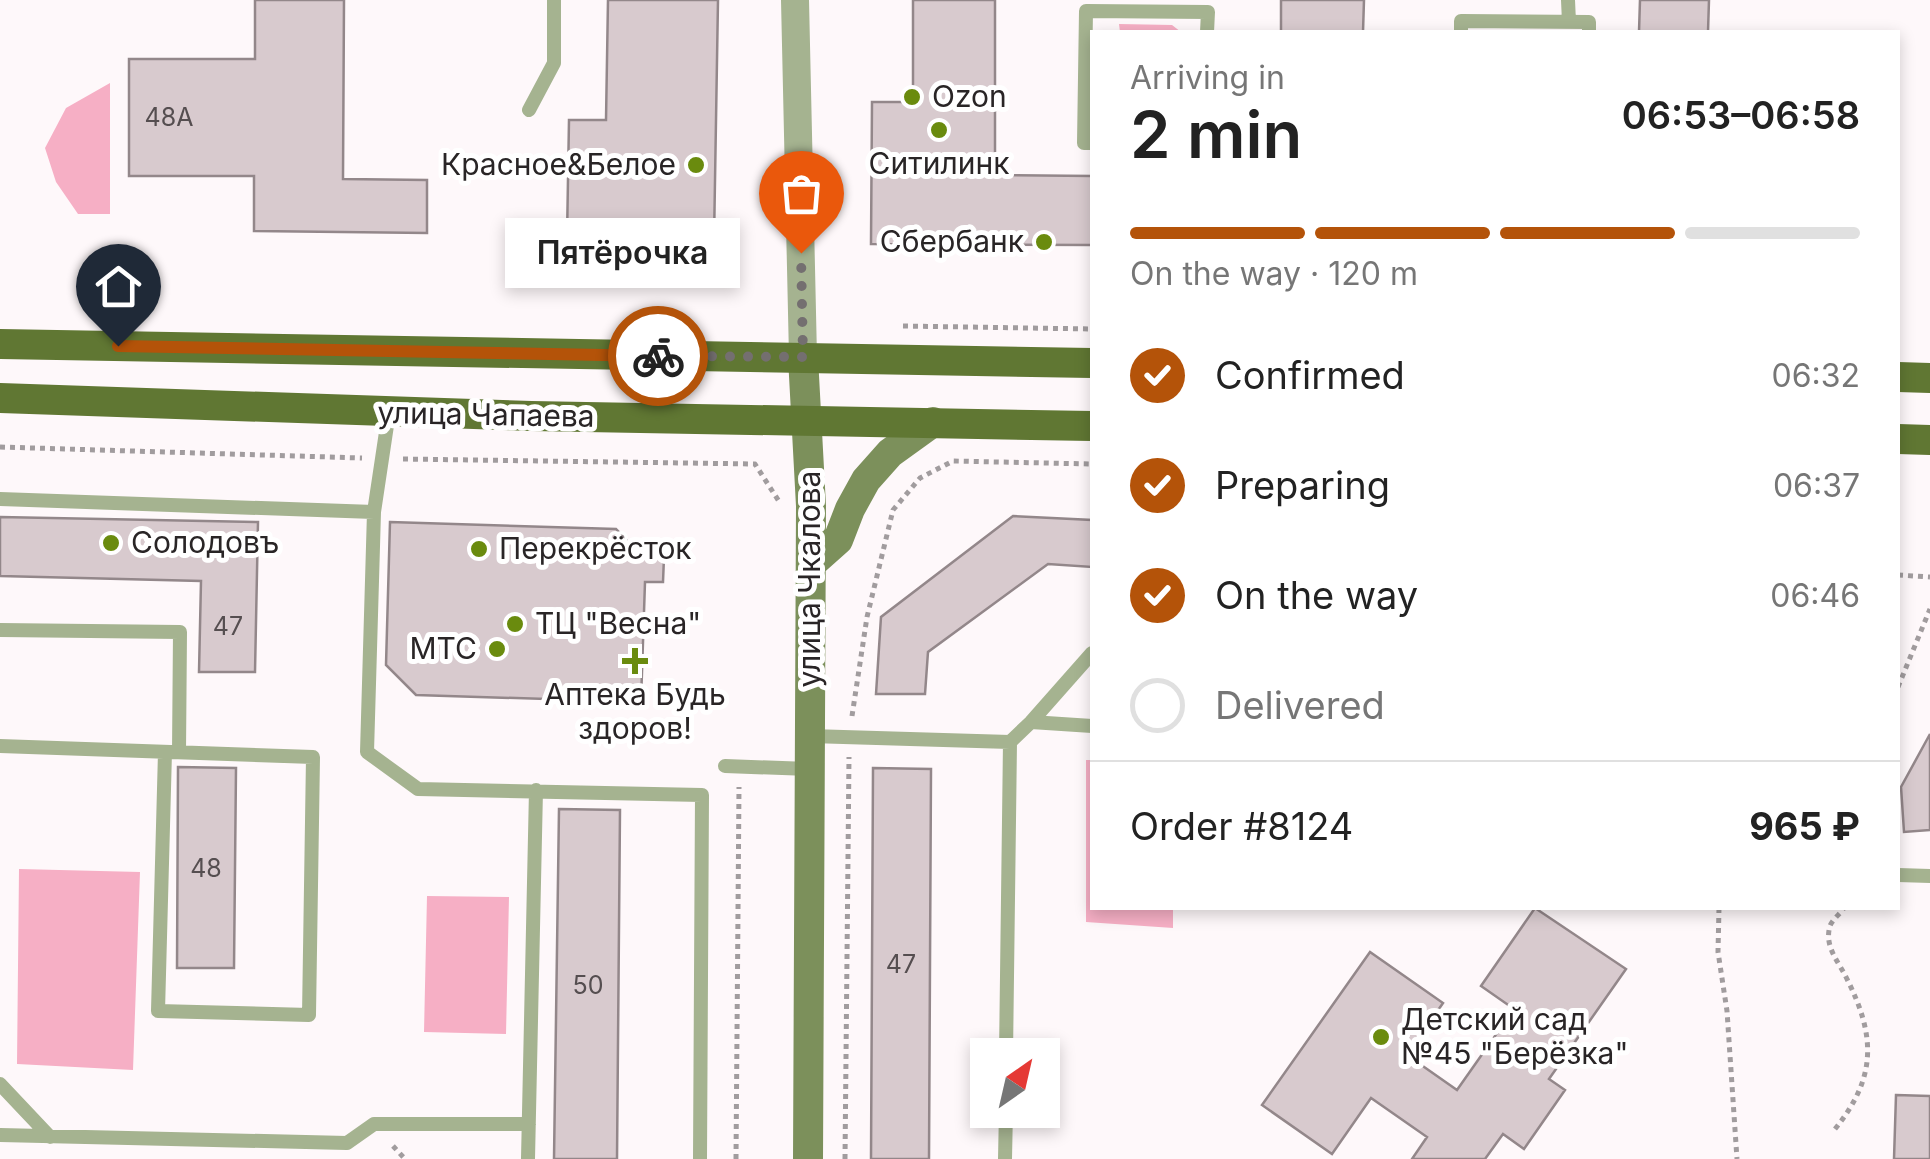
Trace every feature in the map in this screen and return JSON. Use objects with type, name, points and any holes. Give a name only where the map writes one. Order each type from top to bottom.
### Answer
[{"type":"main road","name":"улица Чапаева","points":[[0,344],[1090,363]]},
{"type":"main road","name":"улица Чкалова","points":[[803,357],[811,564],[808,1159]]},
{"type":"main road","points":[[1900,377],[1930,378]]},
{"type":"main road","name":"улица Чапаева","points":[[0,398],[388,412],[1090,426]]},
{"type":"main road","points":[[811,564],[838,540],[866,480],[890,453],[932,422]]},
{"type":"main road","points":[[1900,440],[1930,440]]},
{"type":"street","name":"улица Чкалова","points":[[795,0],[803,357]]},
{"type":"lane","points":[[529,110],[554,64],[554,0]]},
{"type":"lane","points":[[1568,0],[1569,22]]},
{"type":"lane","points":[[1090,143],[1084,143],[1086,11],[1192,6],[1208,12],[1207,30]]},
{"type":"lane","points":[[1461,30],[1461,21],[1588,22],[1588,30]]},
{"type":"lane","points":[[388,412],[374,512],[366,752],[418,790],[702,795],[700,1159]]},
{"type":"lane","points":[[0,500],[374,512]]},
{"type":"lane","points":[[0,630],[180,632],[172,752],[158,1012],[309,1015],[312,757],[172,752],[0,746]]},
{"type":"lane","points":[[810,736],[1010,742],[1090,655]]},
{"type":"lane","points":[[1031,722],[1090,726]]},
{"type":"lane","points":[[1006,1038],[1010,742]]},
{"type":"lane","points":[[732,766],[810,769]]},
{"type":"lane","points":[[528,1159],[536,790]]},
{"type":"lane","points":[[1900,876],[1930,876]]},
{"type":"lane","points":[[0,1084],[50,1137]]},
{"type":"lane","points":[[0,1134],[347,1143],[374,1124],[529,1124]]},
{"type":"lane","points":[[1005,1159],[1006,1128]]},
{"type":"path","points":[[845,1159],[849,738],[867,617],[893,510],[920,478],[953,460],[1090,464]]},
{"type":"path","points":[[1900,575],[1930,576]]},
{"type":"path","points":[[1900,682],[1930,610]]},
{"type":"path","points":[[732,766],[736,1159]]},
{"type":"path","points":[[1719,910],[1718,952],[1728,1011],[1737,1159]]},
{"type":"path","points":[[1834,1130],[1864,1085],[1870,1053],[1861,1010],[1846,975],[1830,951],[1830,926],[1842,910]]},
{"type":"shaded area","points":[[1119,24],[1172,25],[1178,30],[1120,30]]},
{"type":"shaded area","points":[[110,83],[110,214],[78,214],[56,182],[45,148],[66,108]]},
{"type":"shaded area","points":[[1086,760],[1090,760],[1090,910],[1173,910],[1173,928],[1086,922]]},
{"type":"shaded area","points":[[19,869],[140,872],[133,1070],[17,1064]]},
{"type":"shaded area","points":[[427,896],[509,897],[506,1034],[424,1032]]},
{"type":"building","points":[[255,0],[344,0],[343,179],[427,180],[427,233],[254,231],[254,176],[129,176],[129,59],[255,59]]},
{"type":"building","points":[[608,0],[718,0],[714,241],[567,238],[569,120],[606,120]]},
{"type":"building","points":[[913,0],[995,0],[995,175],[1090,176],[1090,245],[871,244],[872,102],[913,102]]},
{"type":"building","points":[[1281,0],[1364,0],[1363,30],[1281,30]]},
{"type":"building","points":[[1640,0],[1709,0],[1708,30],[1639,30]]},
{"type":"building","points":[[1013,516],[1090,520],[1090,567],[1048,564],[928,652],[925,694],[876,694],[881,617]]},
{"type":"building","points":[[0,517],[258,522],[255,672],[199,672],[201,581],[0,576]]},
{"type":"building","name":"ТЦ \"Весна\"","points":[[390,522],[616,529],[642,556],[664,557],[663,582],[645,582],[641,702],[416,695],[386,665]]},
{"type":"building","points":[[1930,734],[1930,830],[1904,832],[1901,787]]},
{"type":"building","points":[[178,767],[236,768],[234,968],[177,968]]},
{"type":"building","points":[[873,768],[931,769],[929,1159],[871,1159]]},
{"type":"building","points":[[559,809],[620,810],[617,1159],[554,1159]]},
{"type":"building","name":"Детский сад №45 \"Берёзка\"","points":[[1534,910],[1626,969],[1549,1079],[1565,1090],[1524,1149],[1503,1134],[1485,1159],[1412,1159],[1427,1137],[1371,1098],[1332,1154],[1262,1105],[1370,952],[1443,1003],[1407,1055],[1457,1090],[1514,1009],[1481,986]]},
{"type":"building","points":[[1896,1095],[1930,1096],[1930,1159],[1894,1159]]},
{"type":"way so far","points":[[658,356],[803,357],[801,253]]},
{"type":"place","name":"Ozon","points":[[912,97]]},
{"type":"place","name":"Ситилинк","points":[[939,130]]},
{"type":"place","name":"Красное&Белое","points":[[696,165]]},
{"type":"place","name":"Сбербанк","points":[[1044,242]]},
{"type":"place","name":"Пятёрочка","points":[[801,253]]},
{"type":"place","name":"Солодовъ","points":[[111,543]]},
{"type":"place","name":"Перекрёсток","points":[[479,549]]},
{"type":"place","name":"ТЦ \"Весна\"","points":[[515,624]]},
{"type":"place","name":"МТС","points":[[497,649]]},
{"type":"place","name":"Аптека Будь здоров!","points":[[635,661]]},
{"type":"place","name":"Детский сад №45 \"Берёзка\"","points":[[1381,1037]]},
{"type":"route","points":[[118,346],[658,356]]}]
